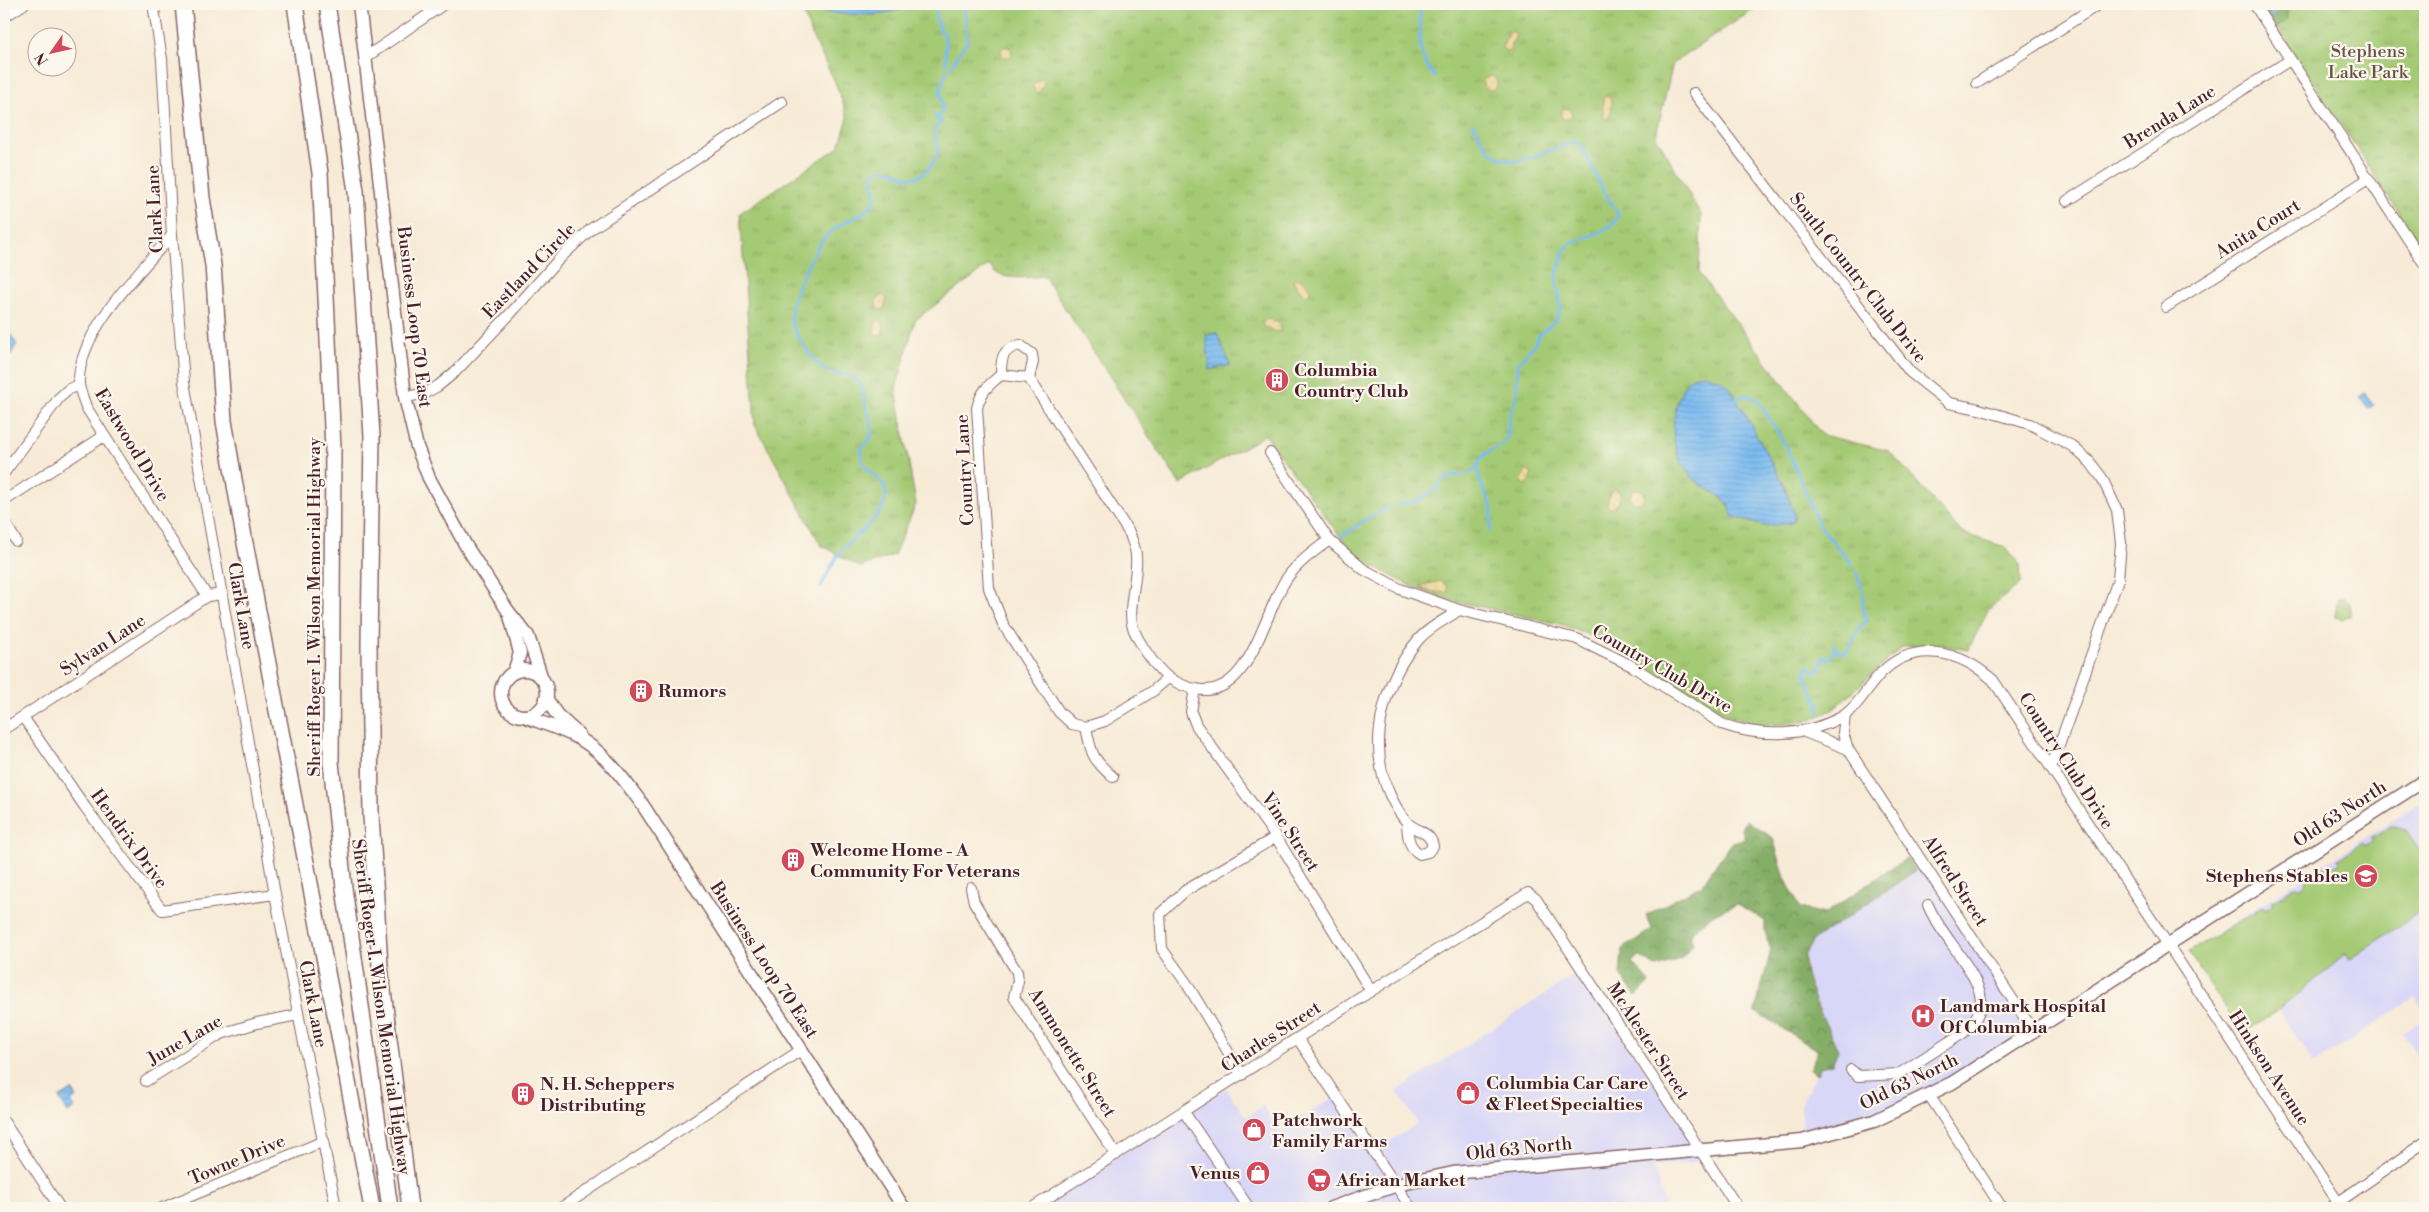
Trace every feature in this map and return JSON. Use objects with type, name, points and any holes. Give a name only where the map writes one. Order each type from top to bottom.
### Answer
[{"type":"highway","points":[[183,4],[199,171],[213,264],[224,421],[247,553],[372,1208]]},
{"type":"highway","name":"Sheriff Roger I. Wilson Memorial Highway","points":[[295,4],[320,173],[328,318],[333,450],[330,762],[344,888],[390,1208]]},
{"type":"highway","name":"Sheriff Roger I. Wilson Memorial Highway","points":[[326,4],[356,191],[372,436],[369,645],[371,815],[380,966],[410,1208]]},
{"type":"main road","name":"Business Loop 70 East","points":[[360,4],[405,397],[417,447],[429,478],[466,546],[508,611],[528,636],[542,679]]},
{"type":"main road","name":"Business Loop 70 East","points":[[508,611],[520,653],[514,672]]},
{"type":"main road","points":[[524,670],[534,672],[542,679],[546,688],[546,698],[542,707],[534,714],[524,716],[514,714],[506,708],[501,698],[501,688],[506,679],[514,672],[524,670]]},
{"type":"main road","name":"Business Loop 70 East","points":[[546,698],[557,715],[584,741],[605,757],[642,804],[904,1208]]},
{"type":"main road","name":"Business Loop 70 East","points":[[524,716],[584,741]]},
{"type":"main road","name":"Old 63 North","points":[[1331,1208],[1396,1185],[1453,1174],[1802,1141],[1874,1121],[1929,1095],[2034,1032],[2425,780]]},
{"type":"street","points":[[4,17],[24,4]]},
{"type":"street","name":"Clark Lane","points":[[153,4],[162,59],[172,235],[184,382],[275,894],[336,1208]]},
{"type":"street","points":[[366,57],[444,4]]},
{"type":"street","points":[[1978,83],[2099,4]]},
{"type":"street","points":[[2254,4],[2425,265]]},
{"type":"street","name":"Brenda Lane","points":[[2066,201],[2290,60]]},
{"type":"street","name":"South Country Club Drive","points":[[1694,93],[1910,372],[1949,403],[1979,409],[2030,424],[2056,436],[2090,462],[2106,486],[2117,510],[2120,526],[2118,580],[2050,768]]},
{"type":"street","name":"Eastland Circle","points":[[405,397],[423,394],[438,386],[512,312],[560,258],[591,229],[782,102]]},
{"type":"street","name":"Anita Court","points":[[2166,307],[2368,179]]},
{"type":"street","name":"Eastwood Drive","points":[[172,235],[114,303],[90,338],[82,365],[80,385],[86,407],[207,596]]},
{"type":"street","points":[[1020,345],[1032,354],[1034,362],[1029,378],[1001,375],[1001,360],[1004,352],[1010,347],[1020,345]]},
{"type":"street","name":"Country Lane","points":[[1001,375],[981,394],[977,408],[989,588],[1003,624],[1059,712],[1072,724],[1086,727]]},
{"type":"street","points":[[1029,378],[1130,534],[1136,555],[1132,622],[1138,640],[1168,678],[1182,686],[1195,689],[1216,689],[1234,679],[1247,664],[1285,582],[1295,568],[1329,540]]},
{"type":"street","points":[[4,473],[59,398],[69,389],[80,385]]},
{"type":"street","points":[[4,502],[104,436]]},
{"type":"street","name":"Country Club Drive","points":[[1270,453],[1329,540],[1363,569],[1400,589],[1459,610],[1577,639],[1632,666],[1728,726],[1748,732],[1772,734],[1802,731],[1845,715],[1881,673],[1906,656],[1924,653],[1962,658],[1979,668],[1993,680],[2168,945]]},
{"type":"street","points":[[4,521],[16,541]]},
{"type":"street","name":"Sylvan Lane","points":[[4,729],[207,596],[223,594]]},
{"type":"street","points":[[1407,823],[1390,794],[1377,749],[1386,697],[1398,668],[1420,637],[1459,610]]},
{"type":"street","points":[[1113,777],[1096,762],[1091,753],[1086,727],[1105,721],[1153,691],[1168,678]]},
{"type":"street","name":"Vine Street","points":[[1195,689],[1191,712],[1196,724],[1276,837],[1371,991]]},
{"type":"street","name":"Alfred Street","points":[[1845,715],[1843,733],[1848,749],[2034,1032]]},
{"type":"street","name":"Hendrix Drive","points":[[23,717],[85,807],[162,910],[275,894]]},
{"type":"street","points":[[1802,731],[1848,749]]},
{"type":"street","points":[[1242,1075],[1187,984],[1162,949],[1160,914],[1186,891],[1276,837]]},
{"type":"street","name":"Ammonette Street","points":[[971,888],[974,902],[1017,972],[1018,981],[1014,997],[1116,1155]]},
{"type":"street","name":"Charles Street","points":[[1032,1208],[1371,991],[1528,894]]},
{"type":"street","name":"McAlester Street","points":[[1528,894],[1536,899],[1738,1208]]},
{"type":"street","points":[[1850,1070],[1858,1076],[1899,1074],[1963,1032],[1972,1024],[1978,1012],[1981,1001],[1977,984],[1938,924],[1928,905]]},
{"type":"street","name":"Hinkson Avenue","points":[[2168,945],[2337,1206]]},
{"type":"street","name":"June Lane","points":[[146,1081],[221,1034],[257,1023],[298,1015]]},
{"type":"street","points":[[1298,1039],[1411,1208]]},
{"type":"street","points":[[561,1208],[801,1050]]},
{"type":"street","points":[[1929,1095],[2002,1208]]},
{"type":"street","points":[[1184,1112],[1248,1208]]},
{"type":"street","points":[[4,1122],[60,1208]]},
{"type":"street","name":"Towne Drive","points":[[162,1208],[324,1141]]},
{"type":"street","points":[[2337,1206],[2425,1142]]},
{"type":"shaded area","name":"Stephens Stables","points":[[2425,799],[2425,1013],[2415,998],[2314,1064],[2279,1010],[2242,1034],[2189,952]]},
{"type":"shaded area","name":"Landmark Hospital Of Columbia","points":[[1924,864],[2034,1032],[1929,1095],[1802,1141],[1801,1104],[1820,1067],[1838,1050],[1815,1001],[1806,970],[1805,955],[1813,940]]},
{"type":"shaded area","points":[[1580,971],[1705,1161],[1653,1166],[1665,1205],[1661,1208],[1037,1208],[1226,1088],[1246,1117],[1263,1106],[1280,1132],[1334,1097],[1372,1153],[1418,1123],[1397,1091]]},
{"type":"shaded area","points":[[2425,1018],[2425,1067],[2403,1033]]},
{"type":"green space","name":"Columbia Country Club","points":[[800,4],[1762,4],[1673,63],[1656,136],[1701,215],[1699,273],[1822,435],[1889,451],[1962,533],[2005,547],[2020,565],[2021,583],[1989,609],[1968,650],[1935,644],[1902,647],[1834,709],[1813,719],[1787,724],[1757,725],[1729,716],[1604,641],[1563,625],[1450,600],[1411,586],[1373,566],[1351,551],[1265,435],[1180,484],[1044,276],[1013,278],[998,274],[990,264],[915,320],[896,389],[916,504],[894,555],[860,567],[821,545],[755,425],[740,213],[839,147],[848,118],[836,84],[813,38]]},
{"type":"green space","points":[[2259,4],[2287,4],[2285,21],[2275,29]]},
{"type":"green space","name":"Stephens Lake Park","points":[[2262,4],[2425,4],[2425,252]]},
{"type":"green space","points":[[2344,597],[2350,603],[2350,616],[2342,620],[2335,616],[2338,599]]},
{"type":"green space","points":[[1746,820],[1773,838],[1785,878],[1800,908],[1824,914],[1907,858],[1915,871],[1813,940],[1805,954],[1804,963],[1810,988],[1838,1050],[1832,1064],[1820,1067],[1817,1074],[1809,1069],[1818,1051],[1755,1011],[1771,950],[1765,931],[1765,921],[1738,904],[1718,912],[1696,929],[1690,935],[1693,944],[1682,958],[1657,967],[1639,956],[1632,962],[1650,982],[1636,996],[1620,975],[1622,949],[1652,929],[1646,915],[1702,885],[1730,844],[1745,839],[1742,829]]},
{"type":"green space","name":"Stephens Stables","points":[[2390,826],[2407,830],[2425,860],[2425,909],[2349,959],[2346,954],[2279,1010],[2242,1034],[2189,952],[2263,907],[2265,910],[2273,905],[2271,902],[2296,886],[2298,889],[2306,883],[2305,880],[2329,865],[2332,867],[2340,862],[2338,859],[2363,843],[2365,846],[2373,841],[2371,838]]},
{"type":"sand","points":[[1511,30],[1514,31],[1516,36],[1511,44],[1511,51],[1506,52],[1502,47]]},
{"type":"sand","points":[[1006,46],[1012,52],[1006,58],[1000,52]]},
{"type":"sand","points":[[1487,76],[1493,76],[1497,83],[1493,90],[1487,90],[1483,86],[1483,80]]},
{"type":"sand","points":[[1041,79],[1045,83],[1038,93],[1034,90],[1033,85]]},
{"type":"sand","points":[[1608,95],[1612,108],[1606,120],[1603,115],[1603,98]]},
{"type":"sand","points":[[1566,108],[1572,114],[1566,120],[1560,114]]},
{"type":"sand","points":[[1296,278],[1304,280],[1310,289],[1309,295],[1304,295],[1293,281]]},
{"type":"sand","points":[[883,295],[887,298],[884,309],[877,310],[876,301]]},
{"type":"sand","points":[[1268,318],[1280,324],[1280,331],[1276,332],[1264,327],[1262,323]]},
{"type":"sand","points":[[881,320],[884,325],[883,334],[880,336],[875,333],[874,325],[877,321]]},
{"type":"sand","points":[[1347,369],[1356,372],[1356,379],[1339,383],[1337,378]]},
{"type":"sand","points":[[1372,384],[1378,390],[1372,396],[1366,390]]},
{"type":"sand","points":[[1526,470],[1532,474],[1529,483],[1525,485],[1521,482]]},
{"type":"sand","points":[[1614,489],[1619,491],[1621,497],[1618,504],[1610,508],[1607,505],[1610,493]]},
{"type":"sand","points":[[1637,489],[1642,491],[1644,496],[1642,501],[1637,503],[1632,501],[1630,496],[1632,491]]},
{"type":"sand","points":[[1440,581],[1448,587],[1447,593],[1426,591],[1420,586]]},
{"type":"water","points":[[800,4],[935,4],[872,15],[827,13]]},
{"type":"water","points":[[4,326],[17,344],[4,366]]},
{"type":"water","points":[[1217,333],[1230,365],[1210,370],[1206,335]]},
{"type":"water","points":[[1705,374],[1723,381],[1731,389],[1783,483],[1795,516],[1792,523],[1764,526],[1733,517],[1725,500],[1696,481],[1681,463],[1674,442],[1673,431],[1676,408],[1685,384],[1695,376]]},
{"type":"water","points":[[2365,393],[2374,405],[2368,409],[2359,397]]},
{"type":"water","points":[[72,1090],[77,1097],[71,1101],[75,1108],[68,1113],[59,1098]]},
{"type":"waterway","points":[[932,4],[937,11],[935,14],[940,30],[945,35],[946,64]]},
{"type":"waterway","points":[[951,66],[967,41],[964,4]]},
{"type":"waterway","points":[[1421,4],[1419,35],[1421,50],[1426,64],[1435,77]]},
{"type":"waterway","points":[[2271,15],[2275,12],[2278,4]]},
{"type":"waterway","points":[[821,587],[842,550],[880,512],[886,496],[882,483],[868,470],[862,457],[862,448],[870,439],[872,428],[860,383],[853,377],[829,372],[816,363],[794,329],[791,320],[792,307],[806,269],[820,244],[834,229],[861,214],[874,201],[872,175],[880,170],[887,170],[913,178],[920,176],[932,163],[938,152],[935,128],[942,121],[935,118],[943,111],[940,90],[947,71]]},
{"type":"waterway","points":[[1397,505],[1417,501],[1438,487],[1439,483],[1443,480],[1474,470],[1482,457],[1502,445],[1507,438],[1509,417],[1516,397],[1518,363],[1534,345],[1539,335],[1556,320],[1561,306],[1556,279],[1564,251],[1570,244],[1601,232],[1612,225],[1618,217],[1615,207],[1607,197],[1588,159],[1577,142],[1566,144],[1532,158],[1509,161],[1498,157],[1488,149],[1472,123]]},
{"type":"waterway","points":[[1734,400],[1745,395],[1755,398],[1762,406],[1788,450],[1819,525],[1853,566]]},
{"type":"waterway","points":[[1478,468],[1480,482],[1492,508],[1490,531]]},
{"type":"waterway","points":[[1342,536],[1366,519],[1387,508]]},
{"type":"waterway","points":[[1856,572],[1862,588]]},
{"type":"waterway","points":[[1835,649],[1842,653],[1848,649],[1852,645],[1858,629],[1867,620],[1863,614],[1863,593]]},
{"type":"waterway","points":[[1820,714],[1818,702],[1807,680],[1806,668],[1808,666],[1815,672],[1819,671],[1823,657],[1829,659],[1834,652],[1834,643]]},
{"type":"place","name":"Columbia Country Club","points":[[1277,380]]},
{"type":"place","name":"Rumors","points":[[641,691]]},
{"type":"place","name":"Welcome Home - A Community For Veterans","points":[[793,860]]},
{"type":"place","name":"Stephens Stables","points":[[2366,876]]},
{"type":"place","name":"Landmark Hospital Of Columbia","points":[[1923,1016]]},
{"type":"place","name":"Columbia Car Care & Fleet Specialties","points":[[1468,1093]]},
{"type":"place","name":"N. H. Scheppers Distributing","points":[[523,1094]]},
{"type":"place","name":"Patchwork Family Farms","points":[[1254,1130]]},
{"type":"place","name":"Venus","points":[[1258,1173]]},
{"type":"place","name":"African Market","points":[[1319,1180]]}]
